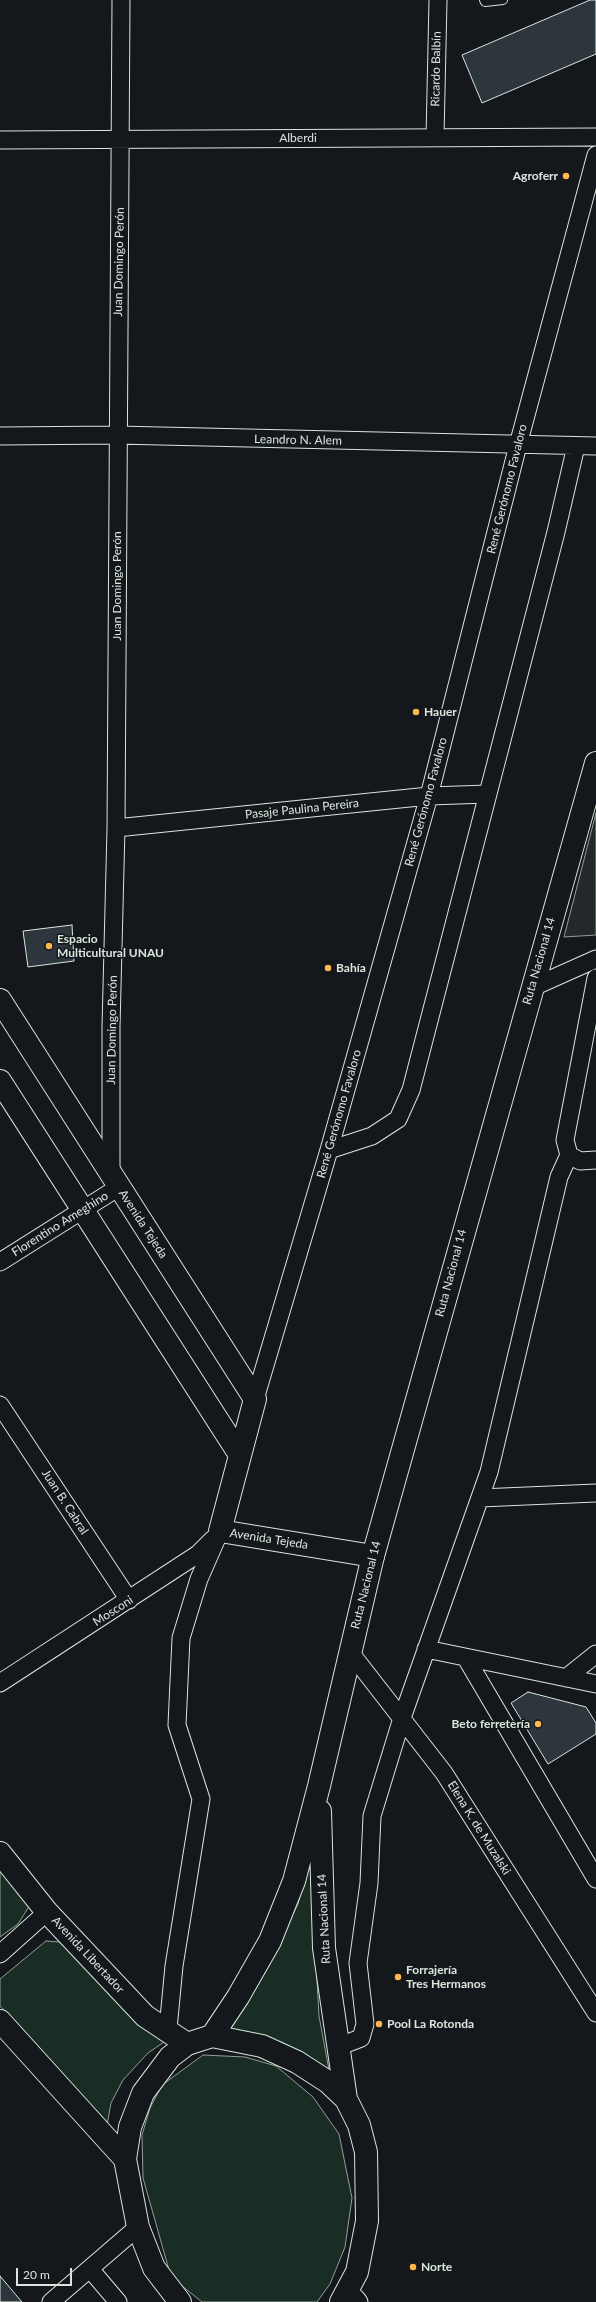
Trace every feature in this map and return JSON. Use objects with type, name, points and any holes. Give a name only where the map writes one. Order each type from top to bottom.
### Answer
[{"type":"main road","name":"Ruta Nacional 14","points":[[346,2098],[328,2082],[297,2062],[269,2049],[212,2036],[238,1997],[270,1941],[294,1881],[319,1786],[373,1556],[531,988],[596,763]]},
{"type":"main road","name":"Avenida Tejeda","points":[[0,1000],[255,1399],[220,1531],[373,1556]]},
{"type":"main road","points":[[0,1081],[240,1455]]},
{"type":"main road","name":"Ruta Nacional 14","points":[[319,1786],[324,1948],[340,2046],[346,2098],[359,2125],[366,2152],[367,2221],[353,2301]]},
{"type":"main road","name":"Avenida Libertador","points":[[0,1853],[47,1912],[145,2016],[168,2029],[187,2044]]},
{"type":"main road","points":[[0,2020],[125,2159]]},
{"type":"main road","points":[[180,2302],[154,2268],[138,2227],[125,2159],[130,2126],[142,2093],[170,2057],[187,2044],[212,2036]]},
{"type":"street","name":"Juan Domingo Perón","points":[[115,1180],[111,1027],[116,828],[117,435],[121,0]]},
{"type":"street","name":"Ricardo Balbín","points":[[434,138],[438,0]]},
{"type":"street","name":"Alberdi","points":[[0,140],[596,137]]},
{"type":"street","name":"René Gerónomo Favaloro","points":[[255,1399],[329,1150],[429,796],[518,445],[596,155]]},
{"type":"street","name":"Leandro N. Alem","points":[[0,436],[117,435],[596,446]]},
{"type":"street","points":[[329,1150],[372,1136],[398,1119],[408,1098],[442,976],[556,532],[576,446]]},
{"type":"street","name":"Pasaje Paulina Pereira","points":[[116,828],[429,796],[488,794]]},
{"type":"street","points":[[531,988],[596,958]]},
{"type":"street","points":[[340,2046],[361,2038],[364,2024],[358,1963],[369,1883],[372,1816],[402,1718],[489,1472],[559,1177],[569,1155],[565,1140],[596,978]]},
{"type":"street","points":[[569,1155],[580,1161],[596,1160]]},
{"type":"street","name":"Florentino Ameghino","points":[[0,1262],[82,1210],[115,1180]]},
{"type":"street","name":"Juan B. Cabral","points":[[0,1405],[129,1600]]},
{"type":"street","points":[[480,1498],[596,1492]]},
{"type":"street","points":[[168,2029],[174,1966],[201,1798],[177,1725],[181,1638],[198,1579],[220,1531]]},
{"type":"street","name":"Mosconi","points":[[0,1684],[198,1554],[220,1531]]},
{"type":"street","points":[[426,1649],[596,1684]]},
{"type":"street","name":"Elena K. de Muzalski","points":[[350,1652],[444,1772],[596,2013]]},
{"type":"street","points":[[566,1678],[596,1654]]},
{"type":"street","points":[[466,1658],[596,1879]]},
{"type":"street","points":[[0,1954],[47,1912]]},
{"type":"street","points":[[50,2302],[138,2227]]},
{"type":"street","points":[[90,2269],[118,2302]]},
{"type":"lane","points":[[484,0],[485,2],[503,0]]},
{"type":"green space","points":[[310,1855],[319,2016],[329,2070],[304,2053],[281,2042],[228,2031],[269,1962],[298,1904]]},
{"type":"green space","points":[[0,1867],[30,1905],[18,1924],[0,1937]]},
{"type":"green space","points":[[46,1941],[60,1942],[114,1998],[164,2042],[148,2053],[123,2080],[111,2103],[107,2125],[0,2006],[0,1979]]},
{"type":"green space","points":[[203,2055],[245,2057],[276,2066],[313,2097],[339,2134],[352,2198],[345,2247],[330,2284],[317,2302],[202,2302],[171,2277],[143,2178],[142,2135],[150,2108],[162,2085]]},
{"type":"shaded area","points":[[596,813],[596,935],[564,937]]},
{"type":"building","points":[[590,0],[596,0],[596,54],[482,103],[462,55]]},
{"type":"building","name":"Espacio Multicultural UNAU","points":[[72,925],[74,961],[28,967],[23,931]]},
{"type":"building","points":[[528,1692],[586,1707],[596,1723],[596,1734],[548,1764],[511,1703]]},
{"type":"building","points":[[0,2276],[22,2302],[0,2302]]},
{"type":"place","name":"Agroferr","points":[[566,176]]},
{"type":"place","name":"Hauer","points":[[416,712]]},
{"type":"place","name":"Espacio Multicultural UNAU","points":[[49,946]]},
{"type":"place","name":"Bahía","points":[[328,968]]},
{"type":"place","name":"Beto ferretería","points":[[538,1724]]},
{"type":"place","name":"Forrajería Tres Hermanos","points":[[398,1977]]},
{"type":"place","name":"Pool La Rotonda","points":[[379,2024]]},
{"type":"place","name":"Norte","points":[[413,2267]]}]
